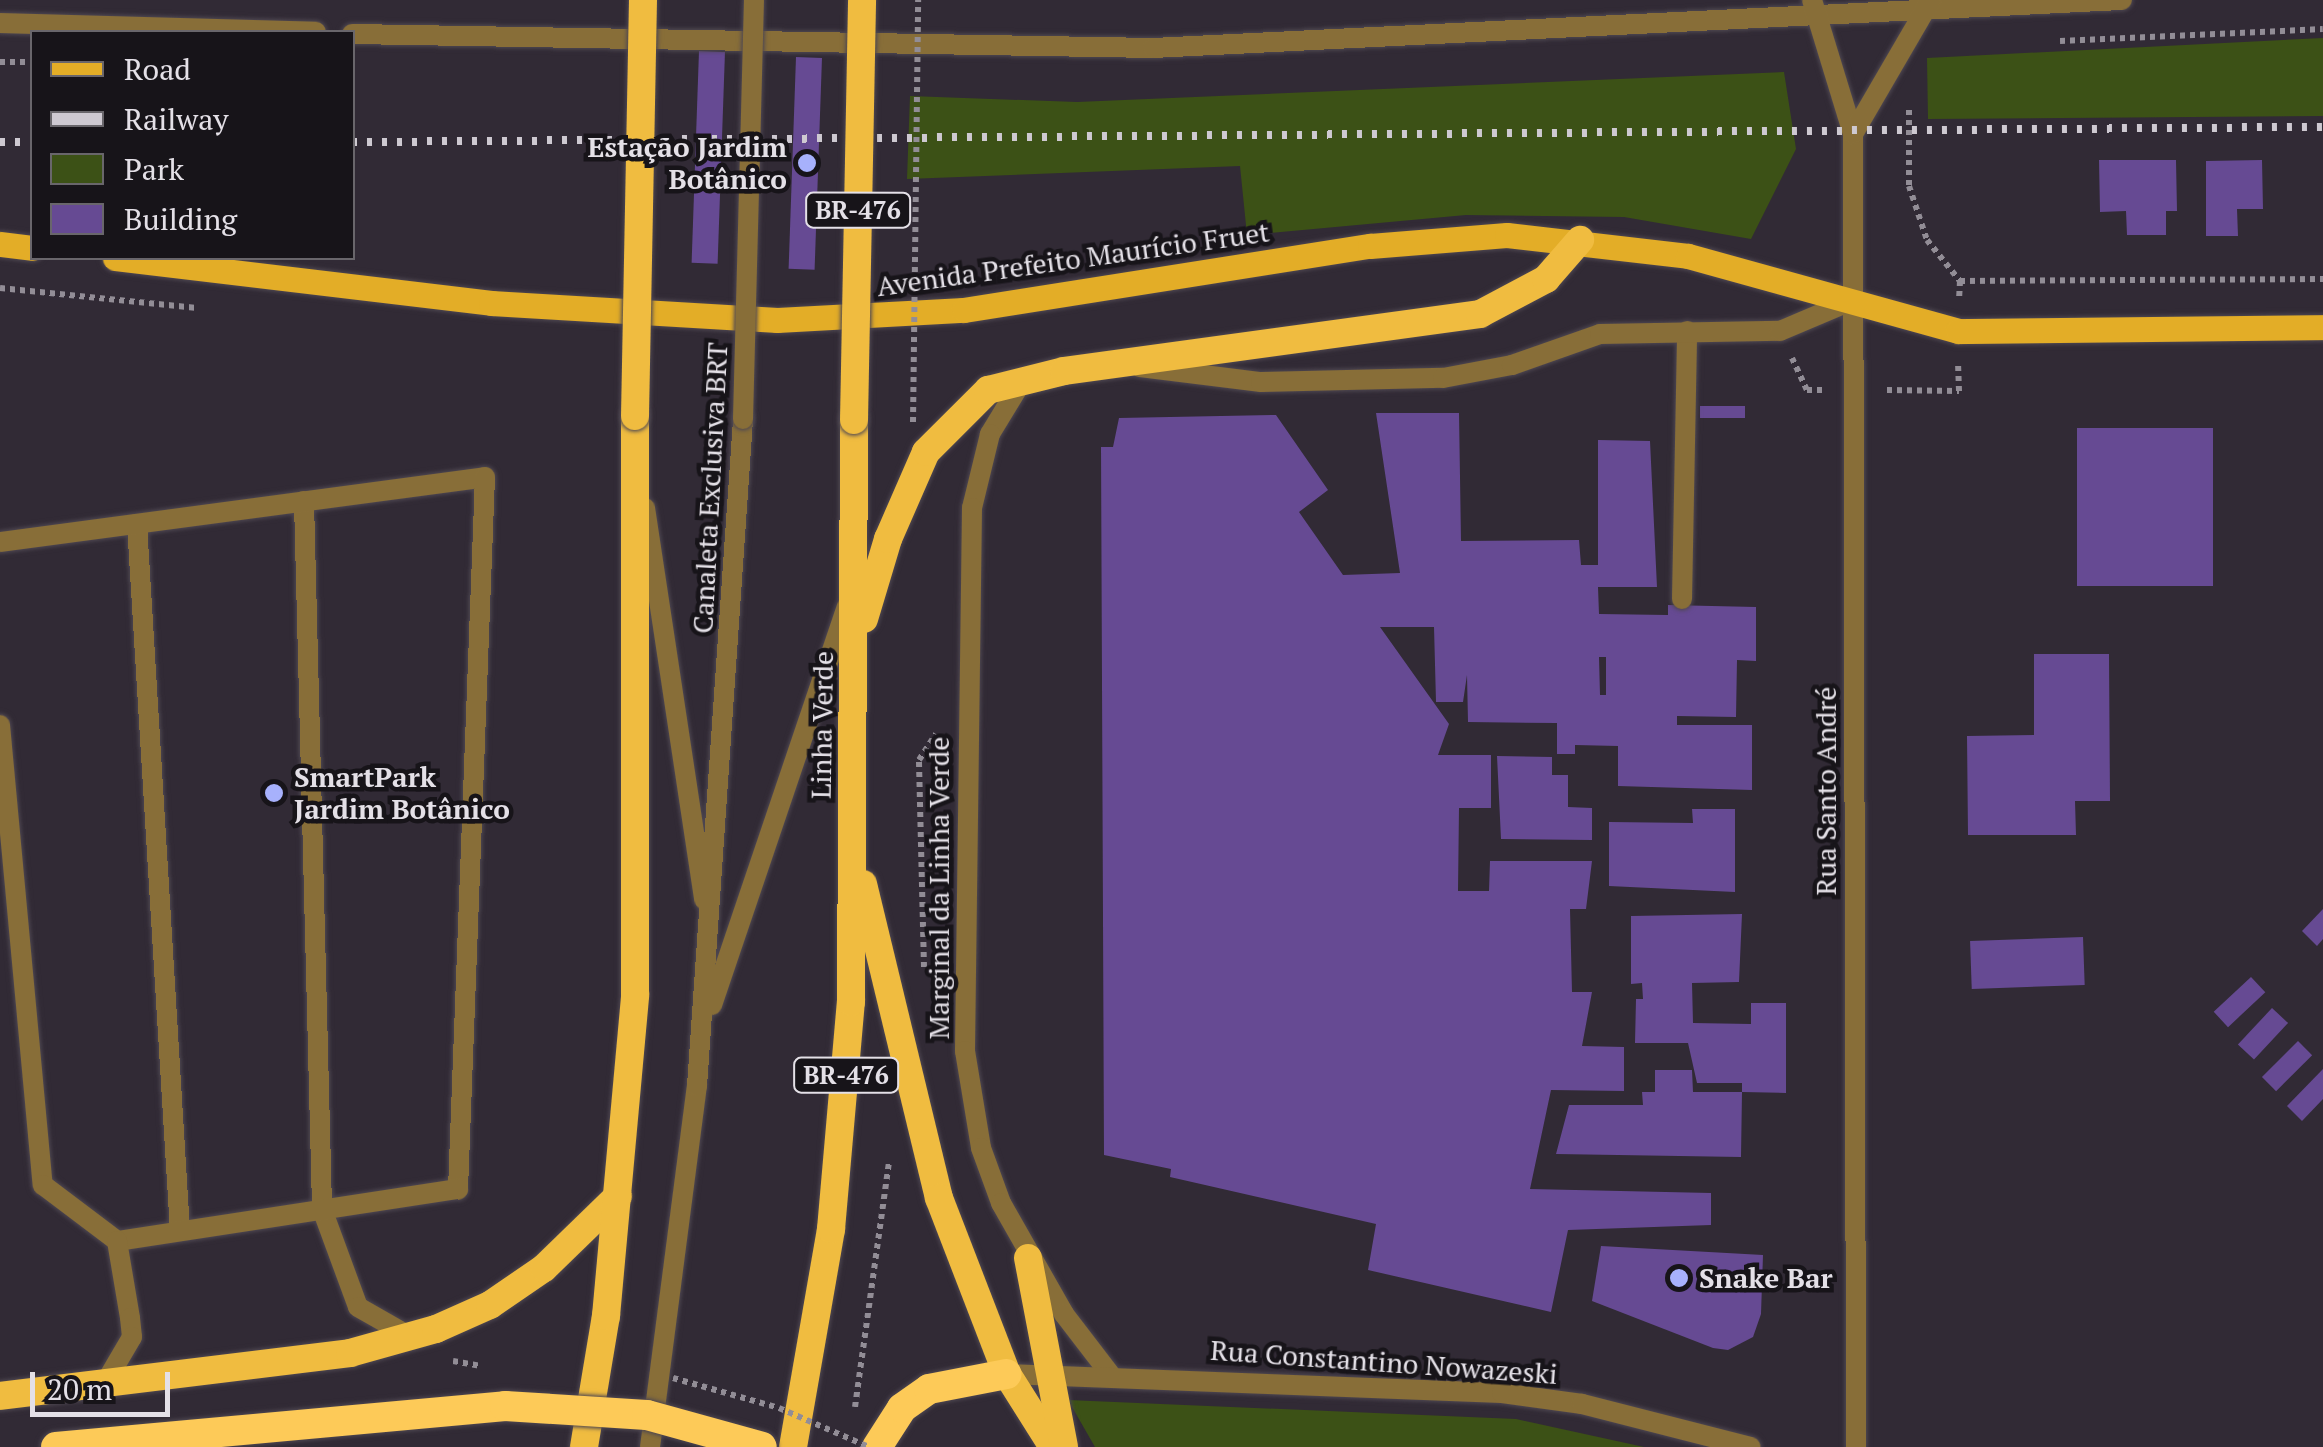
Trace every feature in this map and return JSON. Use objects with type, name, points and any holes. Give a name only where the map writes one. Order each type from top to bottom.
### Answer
[{"type":"highway","points":[[584,1447],[618,1196],[635,995],[635,429],[643,0]]},
{"type":"highway","name":"Linha Verde","points":[[793,1447],[843,1128],[853,837],[854,420],[862,0]]},
{"type":"highway","points":[[856,644],[888,539],[926,452],[988,390],[1024,378],[1480,314],[1546,279],[1580,240]]},
{"type":"highway","points":[[853,837],[912,1110],[967,1283],[1007,1374],[1053,1447]]},
{"type":"highway","points":[[0,1396],[350,1353],[409,1336],[490,1306],[544,1268],[618,1196]]},
{"type":"highway","points":[[1028,1258],[1046,1374],[1064,1447]]},
{"type":"highway","points":[[877,1447],[902,1408],[930,1389],[1007,1374]]},
{"type":"highway","points":[[56,1447],[411,1410],[523,1406],[646,1415],[762,1447]]},
{"type":"main road","name":"Avenida Prefeito Maurício Fruet","points":[[131,260],[491,304],[777,320],[964,310],[1438,238],[1580,240],[1707,260],[1958,330],[2323,327]]},
{"type":"main road","points":[[0,244],[30,248]]},
{"type":"street","name":"Canaleta Exclusiva BRT","points":[[650,1447],[710,937],[743,419],[754,0]]},
{"type":"street","points":[[355,34],[1153,48],[1814,8],[2122,0]]},
{"type":"street","name":"Rua Santo André","points":[[1853,134],[1928,6]]},
{"type":"street","name":"Rua Santo André","points":[[1814,8],[1853,134],[1856,1447]]},
{"type":"street","points":[[0,23],[246,30]]},
{"type":"street","points":[[1116,364],[1261,382],[1443,378],[1512,365],[1600,334],[1780,331],[1853,300]]},
{"type":"street","points":[[1682,599],[1687,331]]},
{"type":"street","name":"Marginal da Linha Verde","points":[[1024,378],[990,434],[972,508],[964,1005],[970,1094],[982,1148],[1028,1258],[1110,1374]]},
{"type":"street","name":"Canaleta Exclusiva BRT","points":[[635,429],[710,937]]},
{"type":"street","points":[[0,542],[485,477],[458,1190],[116,1240]]},
{"type":"street","points":[[304,502],[322,1209],[358,1307],[409,1336]]},
{"type":"street","points":[[137,524],[180,1231]]},
{"type":"street","name":"Canaleta Exclusiva BRT","points":[[701,1036],[856,582]]},
{"type":"street","points":[[0,725],[43,1185],[116,1240],[132,1337],[105,1383]]},
{"type":"street","name":"Rua Constantino Nowazeski","points":[[1007,1374],[1110,1374],[1502,1393],[1582,1404],[1751,1447]]},
{"type":"path","points":[[912,422],[918,0]]},
{"type":"path","points":[[2054,41],[2323,28]]},
{"type":"path","points":[[0,62],[30,62]]},
{"type":"path","points":[[1910,101],[1910,186],[1927,240],[1960,281],[2323,279]]},
{"type":"path","points":[[854,1413],[892,1145]]},
{"type":"path","points":[[846,1447],[850,1430]]},
{"type":"green space","points":[[2323,38],[2323,116],[1928,119],[1927,58]]},
{"type":"green space","points":[[1784,72],[1796,149],[1751,239],[1624,217],[1466,215],[1247,235],[1240,166],[907,179],[910,96],[1077,102]]},
{"type":"green space","points":[[1068,1400],[1516,1419],[1644,1447],[1095,1447]]},
{"type":"building","name":"Estação Jardim Botânico","points":[[699,51],[725,52],[718,264],[692,263]]},
{"type":"building","name":"Estação Jardim Botânico","points":[[796,57],[822,58],[815,270],[789,269]]},
{"type":"building","points":[[2099,160],[2176,160],[2177,211],[2166,211],[2166,235],[2127,235],[2126,211],[2100,212]]},
{"type":"building","points":[[2262,160],[2263,209],[2237,209],[2238,236],[2206,236],[2206,161]]},
{"type":"building","points":[[1700,406],[1745,406],[1745,418],[1700,418]]},
{"type":"building","points":[[1376,413],[1459,413],[1461,541],[1579,540],[1581,565],[1598,565],[1598,440],[1650,441],[1657,587],[1598,587],[1599,614],[1668,615],[1668,605],[1756,607],[1756,661],[1737,660],[1736,717],[1677,716],[1677,725],[1752,725],[1752,790],[1618,786],[1618,746],[1575,745],[1575,754],[1557,754],[1557,723],[1468,722],[1467,675],[1463,702],[1436,702],[1434,627],[1380,627],[1449,724],[1438,755],[1491,755],[1491,808],[1459,808],[1458,891],[1489,891],[1490,861],[1592,861],[1586,909],[1570,909],[1572,992],[1592,992],[1582,1046],[1624,1047],[1624,1091],[1551,1090],[1530,1189],[1711,1193],[1711,1225],[1568,1230],[1551,1312],[1368,1270],[1376,1224],[1170,1177],[1171,1169],[1104,1155],[1101,447],[1113,447],[1119,418],[1276,415],[1328,490],[1299,512],[1343,575],[1400,573]],"holes":[[[1599,657],[1606,657],[1606,695],[1600,695]]]},
{"type":"building","points":[[2077,428],[2213,428],[2213,586],[2077,586]]},
{"type":"building","points":[[2034,654],[2109,654],[2110,801],[2075,801],[2076,835],[1968,835],[1967,736],[2034,735]]},
{"type":"building","points":[[1497,756],[1552,757],[1552,775],[1568,775],[1568,807],[1592,808],[1592,840],[1501,839]]},
{"type":"building","points":[[1692,809],[1735,809],[1735,892],[1609,886],[1609,822],[1693,823]]},
{"type":"building","points":[[2323,909],[2323,939],[2317,946],[2302,931]]},
{"type":"building","points":[[1742,914],[1739,982],[1692,983],[1693,1023],[1751,1024],[1751,1003],[1786,1003],[1786,1093],[1742,1092],[1742,1083],[1697,1083],[1688,1043],[1635,1043],[1636,999],[1643,999],[1642,983],[1631,984],[1631,916]]},
{"type":"building","points":[[2083,937],[2085,985],[1972,989],[1970,941]]},
{"type":"building","points":[[2251,977],[2265,992],[2228,1027],[2214,1012]]},
{"type":"building","points":[[2272,1008],[2288,1023],[2254,1060],[2238,1045]]},
{"type":"building","points":[[2298,1041],[2312,1055],[2276,1091],[2262,1077]]},
{"type":"building","points":[[2323,1069],[2323,1099],[2302,1121],[2287,1106]]},
{"type":"building","points":[[1655,1070],[1692,1070],[1693,1092],[1742,1092],[1741,1157],[1556,1154],[1569,1105],[1643,1105],[1642,1092],[1655,1092]]},
{"type":"building","name":"Snake Bar","points":[[1601,1246],[1763,1255],[1761,1314],[1753,1337],[1728,1350],[1713,1348],[1592,1301]]},
{"type":"railway","points":[[355,142],[2323,127]]},
{"type":"railway","points":[[0,142],[30,142]]},
{"type":"place","name":"Estação Jardim Botânico","points":[[807,163]]},
{"type":"place","name":"SmartPark Jardim Botânico","points":[[274,793]]},
{"type":"place","name":"Snake Bar","points":[[1679,1278]]}]
